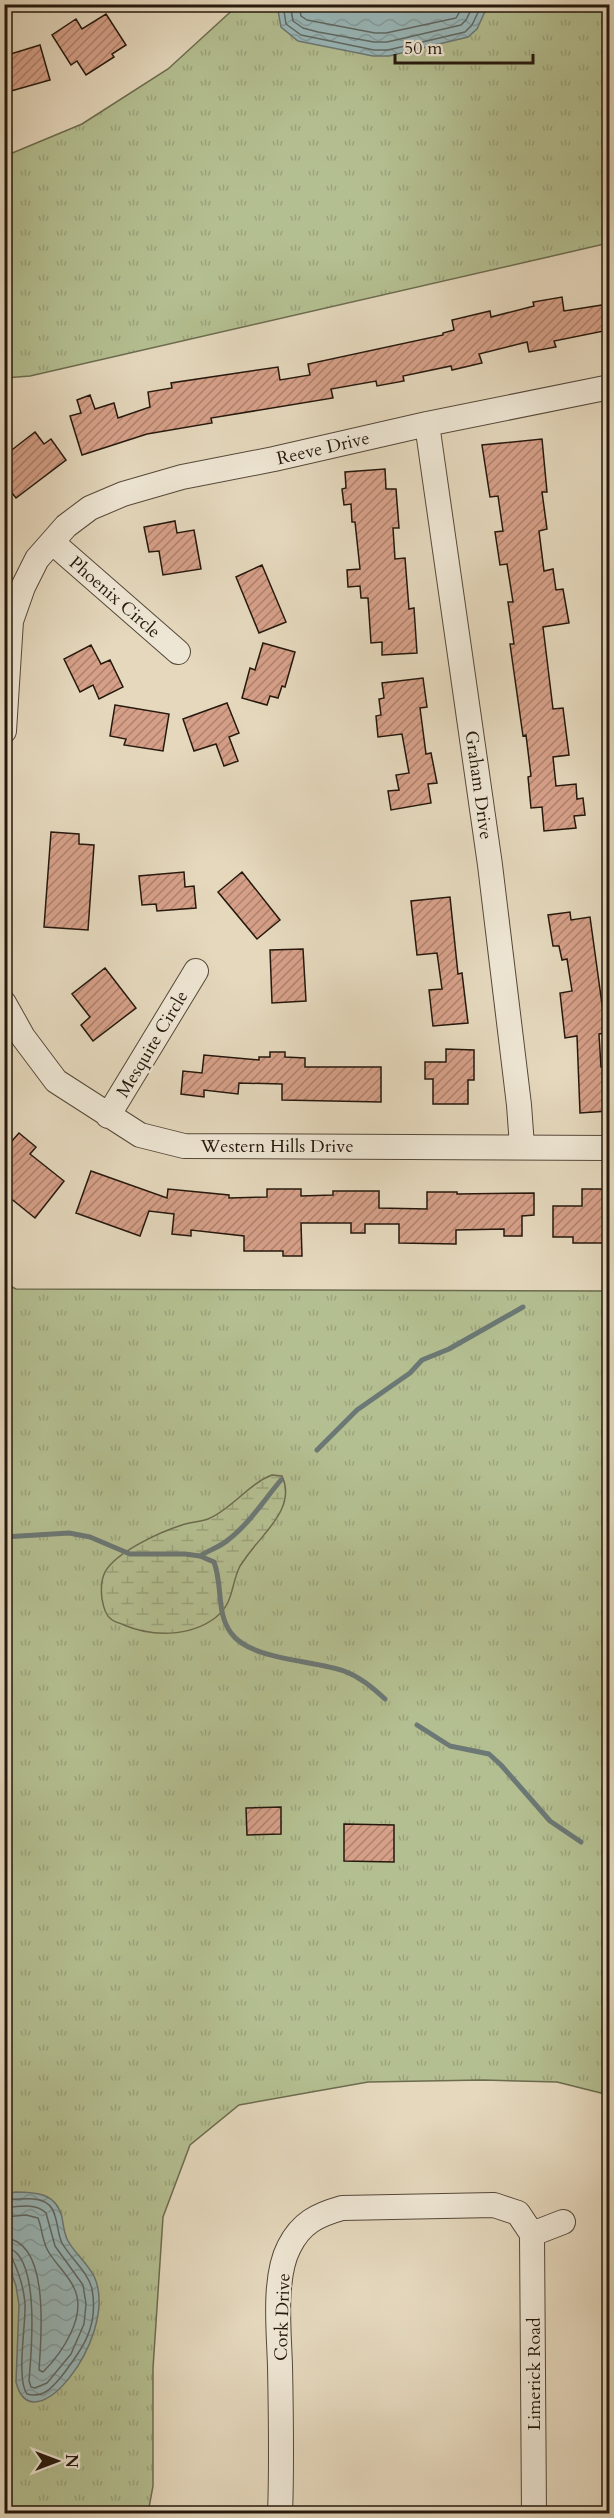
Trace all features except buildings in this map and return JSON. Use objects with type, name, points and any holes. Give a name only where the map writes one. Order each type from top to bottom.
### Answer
[{"type":"street","name":"Reeve Drive","points":[[52,542],[66,526],[90,508],[123,494],[182,477],[609,387]]},
{"type":"street","name":"Graham Drive","points":[[427,424],[490,865],[522,1146]]},
{"type":"street","name":"Phoenix Circle","points":[[52,542],[178,652]]},
{"type":"street","points":[[4,731],[10,621],[22,587],[37,559],[52,542]]},
{"type":"street","name":"Mesquite Circle","points":[[108,1116],[196,971]]},
{"type":"street","name":"Western Hills Drive","points":[[4,1003],[22,1037],[56,1081],[140,1136],[184,1146],[522,1146],[609,1149]]},
{"type":"street","name":"Cork Drive","points":[[280,2514],[282,2472],[281,2276],[288,2248],[300,2230],[318,2215],[342,2208],[494,2205],[518,2213],[532,2234]]},
{"type":"street","points":[[532,2234],[563,2222]]},
{"type":"street","name":"Limerick Road","points":[[532,2234],[534,2514]]},
{"type":"green space","points":[[238,5],[609,5],[609,243],[30,376],[5,378],[5,156],[82,124],[168,69]]},
{"type":"green space","points":[[4,1283],[16,1289],[609,1291],[609,2095],[557,2082],[483,2080],[368,2082],[239,2105],[190,2145],[163,2217],[153,2368],[153,2486],[148,2513],[5,2513]]},
{"type":"green space","points":[[272,1475],[282,1476],[285,1486],[283,1505],[273,1523],[240,1566],[229,1600],[215,1618],[194,1629],[158,1633],[135,1629],[115,1622],[109,1617],[102,1601],[102,1582],[105,1572],[119,1557],[162,1532],[217,1515],[255,1484]]},
{"type":"water","points":[[277,4],[488,5],[477,29],[468,37],[389,56],[373,56],[298,41],[281,27]]},
{"type":"water","points":[[15,2192],[38,2194],[55,2203],[62,2217],[67,2239],[94,2275],[99,2305],[94,2331],[84,2356],[70,2378],[54,2394],[38,2402],[25,2398],[16,2382],[19,2305],[16,2286],[5,2255],[5,2195]]},
{"type":"waterway","points":[[317,1450],[357,1410],[410,1373],[422,1360],[449,1349],[523,1307]]},
{"type":"waterway","points":[[200,1556],[222,1545],[236,1534],[281,1480]]},
{"type":"waterway","points":[[4,1537],[69,1533],[90,1537],[130,1554],[200,1556],[214,1562],[223,1617],[231,1633],[240,1642],[267,1654],[344,1671],[366,1683],[385,1699]]},
{"type":"waterway","points":[[417,1725],[450,1746],[489,1754],[550,1821],[581,1842]]}]
